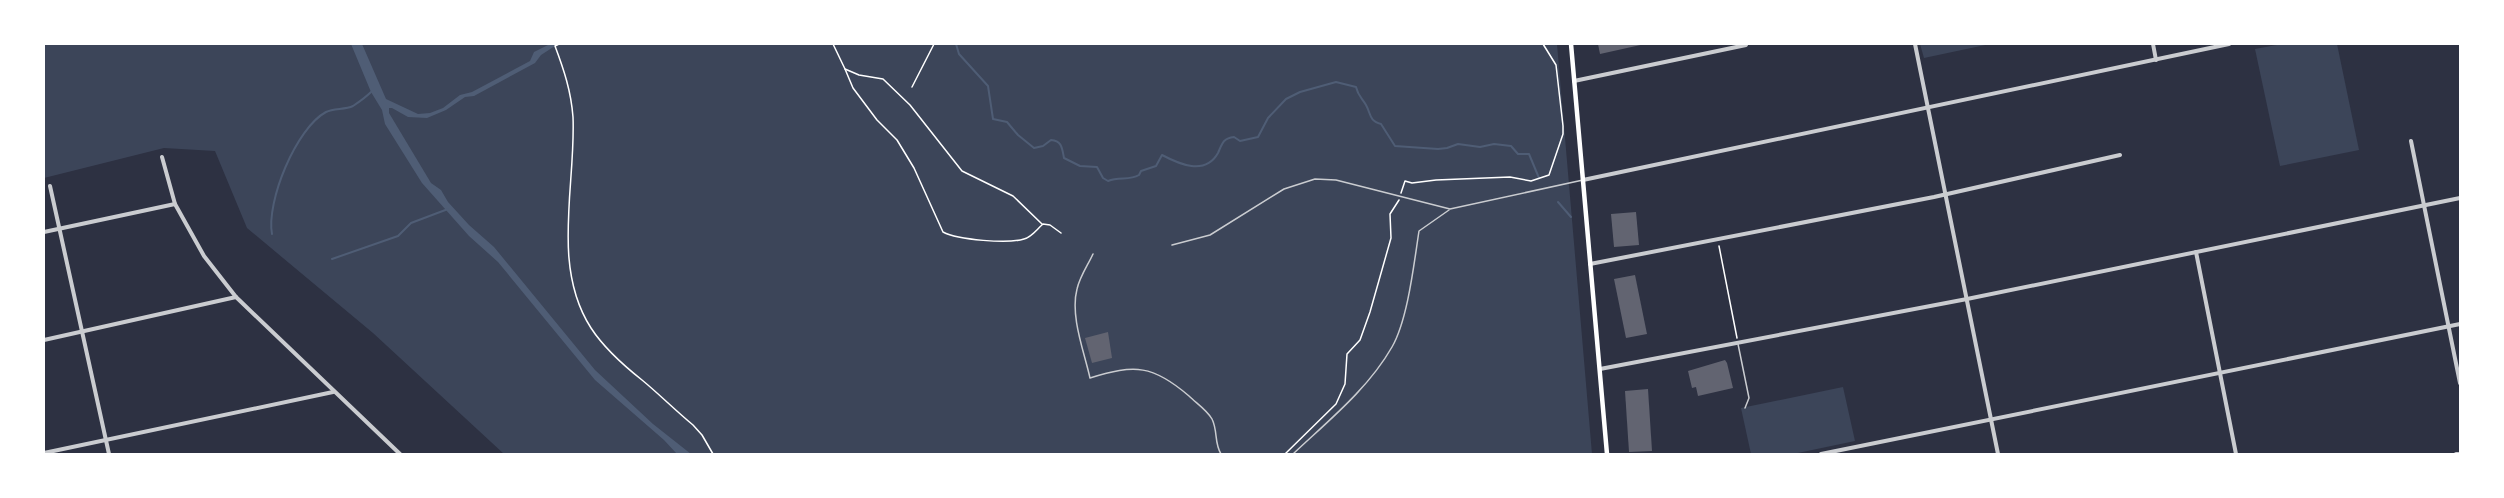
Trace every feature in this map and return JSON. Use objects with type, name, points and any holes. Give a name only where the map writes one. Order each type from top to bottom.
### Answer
[{"type":"main road","points":[[1571,44],[1607,454]]},
{"type":"street","points":[[1915,44],[1998,454]]},
{"type":"street","points":[[2153,44],[2157,60]]},
{"type":"street","points":[[1583,180],[1929,109],[2229,44]]},
{"type":"street","points":[[1574,81],[1746,45]]},
{"type":"street","points":[[2411,141],[2460,383]]},
{"type":"street","points":[[1590,264],[1945,194],[2120,154]]},
{"type":"street","points":[[162,158],[175,204],[204,256],[236,297],[400,454]]},
{"type":"street","points":[[50,186],[109,454]]},
{"type":"street","points":[[1600,369],[1967,299],[2460,198]]},
{"type":"street","points":[[44,232],[175,204]]},
{"type":"street","points":[[2196,252],[2236,454]]},
{"type":"street","points":[[44,340],[236,297]]},
{"type":"street","points":[[1821,454],[2460,324]]},
{"type":"street","points":[[44,453],[333,392]]},
{"type":"lane","points":[[1172,245],[1210,235],[1284,189],[1315,179],[1336,180],[1450,209]]},
{"type":"lane","points":[[1293,454],[1367,381],[1393,346],[1408,296],[1419,231],[1450,209],[1583,180]]},
{"type":"lane","points":[[1093,254],[1077,289],[1076,300],[1090,378],[1109,372],[1137,368],[1156,374],[1178,387],[1211,416],[1216,428],[1217,448],[1221,454]]},
{"type":"lane","points":[[1738,343],[1749,398],[1745,408]]},
{"type":"path","points":[[559,44],[555,46],[569,86],[573,118],[567,232],[575,294],[596,336],[623,366],[693,425],[713,454]]},
{"type":"path","points":[[833,44],[853,88],[876,120],[897,140],[914,168],[943,232],[951,236],[1012,241],[1029,237],[1043,224]]},
{"type":"path","points":[[912,87],[934,44]]},
{"type":"path","points":[[1285,454],[1336,404],[1340,397],[1345,384],[1347,354],[1360,340],[1370,312],[1391,237],[1390,214],[1400,197],[1405,182],[1510,177],[1530,181],[1549,175],[1563,134],[1563,126],[1556,65],[1543,44]]},
{"type":"path","points":[[845,69],[859,75],[883,79],[921,118],[962,171],[1013,196],[1043,224],[1050,225],[1061,232]]},
{"type":"path","points":[[1718,239],[1738,343]]},
{"type":"shaded area","points":[[44,44],[1557,44],[1592,454],[504,454],[373,333],[247,228],[215,151],[164,148],[44,178]]},
{"type":"shaded area","points":[[351,44],[362,44],[386,99],[418,114],[430,113],[443,108],[460,95],[472,92],[530,61],[534,52],[550,44],[558,44],[541,55],[535,63],[427,118],[408,117],[392,108],[389,108],[389,113],[431,183],[441,190],[448,202],[469,225],[494,247],[595,370],[653,424],[691,454],[677,454],[595,380],[498,262],[469,236],[422,183],[385,124],[382,110],[371,92]]},
{"type":"shaded area","points":[[1920,44],[1990,44],[1924,58]]},
{"type":"shaded area","points":[[2282,44],[2337,44],[2359,150],[2280,166],[2255,49]]},
{"type":"shaded area","points":[[1843,387],[1855,441],[1793,454],[1751,454],[1741,408]]},
{"type":"building","points":[[1598,44],[1645,44],[1600,54]]},
{"type":"building","points":[[1636,212],[1639,245],[1614,247],[1611,214]]},
{"type":"building","points":[[1635,275],[1647,334],[1626,338],[1614,279]]},
{"type":"building","points":[[1108,332],[1112,358],[1092,363],[1085,338]]},
{"type":"building","points":[[1725,360],[1733,388],[1698,396],[1696,387],[1692,388],[1688,371]]},
{"type":"building","points":[[1648,389],[1652,451],[1629,452],[1625,391]]},
{"type":"waterway","points":[[956,44],[959,54],[988,86],[993,119],[1007,122],[1034,148],[1043,146],[1051,140],[1057,142],[1061,146],[1064,158],[1080,166],[1097,167],[1103,178],[1108,181],[1139,175],[1141,171],[1156,166],[1162,155],[1192,166],[1206,164],[1213,160],[1227,139],[1234,137],[1240,141],[1258,137],[1268,118],[1286,99],[1300,92],[1336,82],[1356,87],[1372,119],[1381,124],[1395,146],[1438,149],[1458,144],[1480,147],[1494,144],[1511,146],[1518,154],[1529,154],[1539,178]]},
{"type":"waterway","points":[[272,234],[271,220],[279,186],[294,149],[304,133],[326,112],[353,106],[371,92]]},
{"type":"waterway","points":[[1558,202],[1571,217]]},
{"type":"waterway","points":[[332,259],[398,236],[411,223],[448,209]]}]
